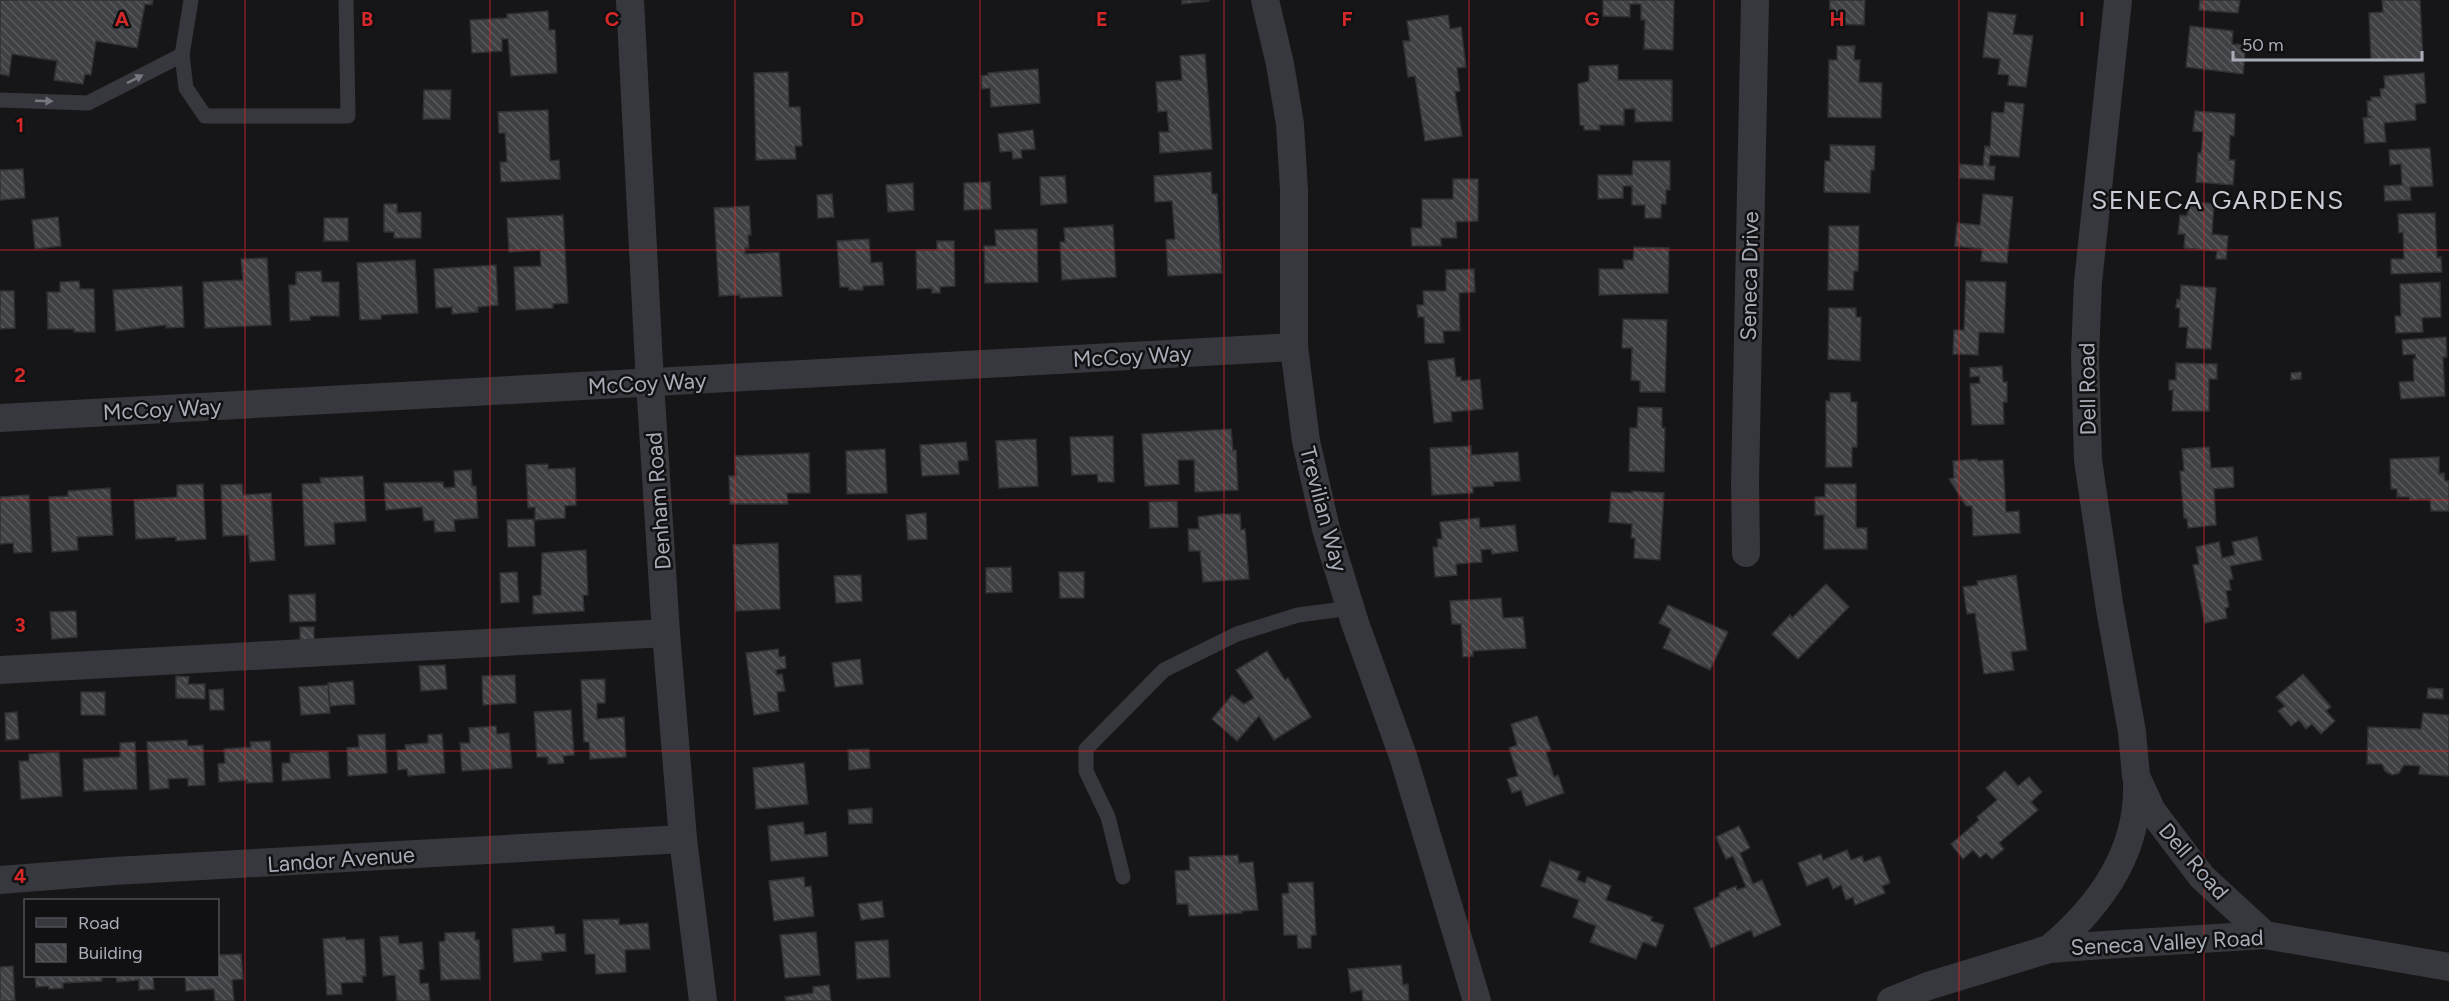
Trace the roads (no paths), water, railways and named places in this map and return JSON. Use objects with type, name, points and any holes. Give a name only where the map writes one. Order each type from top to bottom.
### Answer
[{"type":"street","name":"Denham Road","points":[[630,0],[666,633],[683,839],[703,1001]]},
{"type":"street","name":"Trevilian Way","points":[[1265,0],[1280,64],[1290,124],[1294,190],[1294,347],[1306,441],[1326,529],[1403,756],[1477,1001]]},
{"type":"street","name":"Seneca Drive","points":[[1746,553],[1745,470],[1755,0]]},
{"type":"street","name":"Dell Road","points":[[2049,949],[2093,908],[2115,872],[2127,846],[2135,819],[2136,776],[2132,732],[2110,609],[2088,460],[2085,356],[2088,282],[2118,0]]},
{"type":"street","name":"McCoy Way","points":[[0,418],[1294,347]]},
{"type":"street","points":[[0,670],[666,633]]},
{"type":"street","name":"Dell Road","points":[[2136,776],[2152,811],[2202,878],[2265,935]]},
{"type":"street","name":"Landor Avenue","points":[[0,880],[114,871],[683,839]]},
{"type":"street","name":"Seneca Valley Road","points":[[1891,1001],[1928,986],[2049,949],[2265,935],[2449,967]]},
{"type":"lane","points":[[191,0],[182,54],[186,88],[205,116],[348,116],[346,0]]},
{"type":"lane","points":[[0,100],[88,103],[182,54]]},
{"type":"lane","points":[[1123,877],[1108,817],[1086,771],[1086,749],[1164,670],[1238,634],[1298,615],[1351,608]]},
{"type":"district","name":"SENECA GARDENS","points":[[2218,200]]}]
